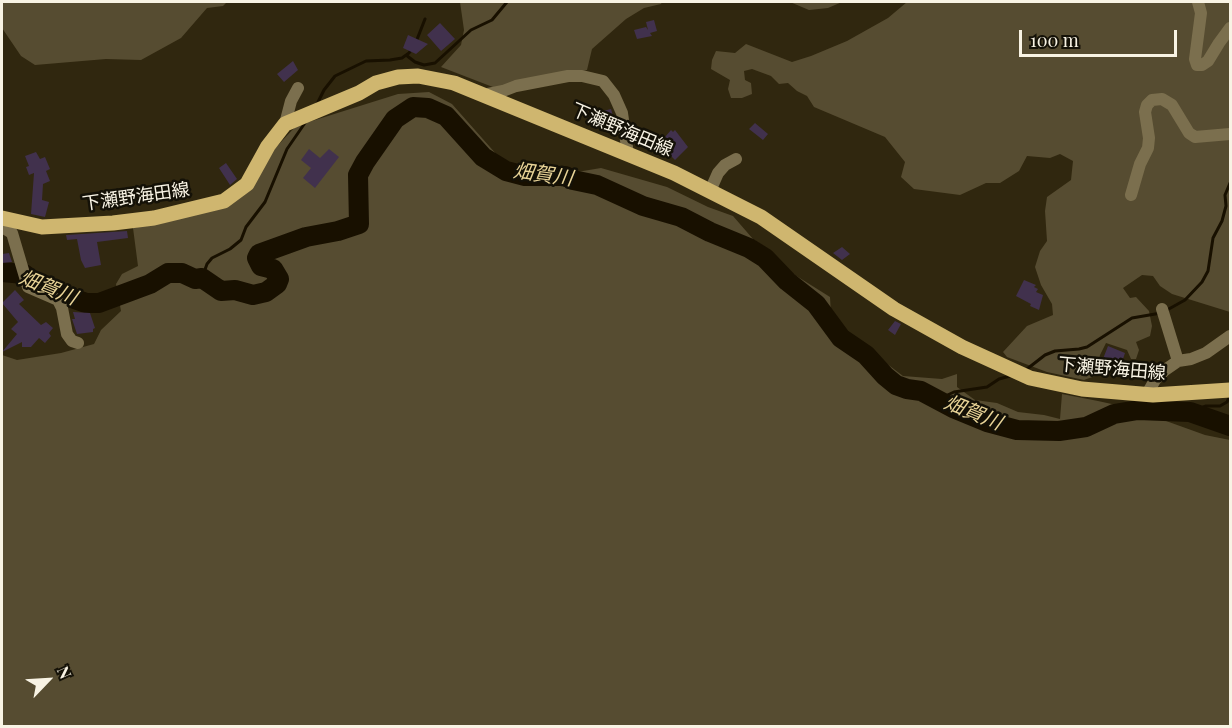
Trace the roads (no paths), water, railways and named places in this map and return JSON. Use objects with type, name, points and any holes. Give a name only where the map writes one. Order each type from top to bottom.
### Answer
[{"type":"main road","name":"下瀬野海田線","points":[[2,218],[42,227],[114,223],[154,218],[224,201],[247,184],[268,146],[285,124],[387,79],[418,76],[454,83],[674,173],[761,218],[894,309],[962,346],[1030,378],[1082,389],[1147,394],[1230,390]]},
{"type":"street","points":[[1198,2],[1201,13],[1195,59],[1197,65],[1208,62],[1230,28]]},
{"type":"street","points":[[483,95],[568,76],[582,76],[603,81],[615,95],[622,113],[628,154]]},
{"type":"street","points":[[285,124],[291,101],[298,88]]},
{"type":"street","points":[[1131,195],[1140,164],[1148,148],[1149,138],[1145,112],[1152,100],[1162,99],[1172,105],[1189,133],[1195,137],[1230,134]]},
{"type":"street","points":[[710,191],[718,173],[725,165],[736,159]]},
{"type":"street","points":[[2,227],[12,233],[26,282],[34,290],[58,300],[62,308],[67,334],[72,341],[78,343]]},
{"type":"street","points":[[1162,309],[1178,361]]},
{"type":"street","points":[[1147,394],[1155,380],[1165,370],[1178,361],[1206,353],[1230,336]]},
{"type":"waterway","points":[[406,55],[424,65],[435,63],[471,30],[492,20],[507,2]]},
{"type":"waterway","points":[[416,42],[425,19]]},
{"type":"waterway","points":[[317,104],[335,76],[366,61],[402,58],[412,48]]},
{"type":"waterway","name":"畑賀川","points":[[2,272],[24,274],[41,287],[86,303],[99,303],[150,284],[168,273],[182,273],[195,279],[202,278],[221,291],[235,290],[253,295],[266,292],[277,284],[279,279],[273,269],[261,266],[257,258],[259,254],[306,237],[359,224],[358,175],[365,162],[395,119],[413,107],[428,108],[446,116],[483,157],[506,171],[525,176],[565,176],[597,185],[643,206],[681,217],[749,248],[765,258],[787,281],[816,304],[841,338],[866,355],[896,385],[921,391],[987,422],[1017,430],[1059,431],[1086,427],[1114,414],[1138,410],[1190,412],[1230,426]]},
{"type":"waterway","points":[[202,278],[212,258],[230,249],[241,240],[246,227],[265,202],[287,149],[307,120]]},
{"type":"waterway","points":[[1167,310],[1185,300],[1202,282],[1208,271],[1213,238],[1222,221],[1226,206],[1225,195],[1230,183]]},
{"type":"waterway","points":[[1027,369],[1045,355],[1055,351],[1087,347],[1132,318],[1161,313]]},
{"type":"waterway","points":[[939,399],[954,392],[987,387],[999,379],[1010,376]]},
{"type":"waterway","points":[[1190,412],[1206,406],[1220,406],[1227,402],[1230,395]]}]
